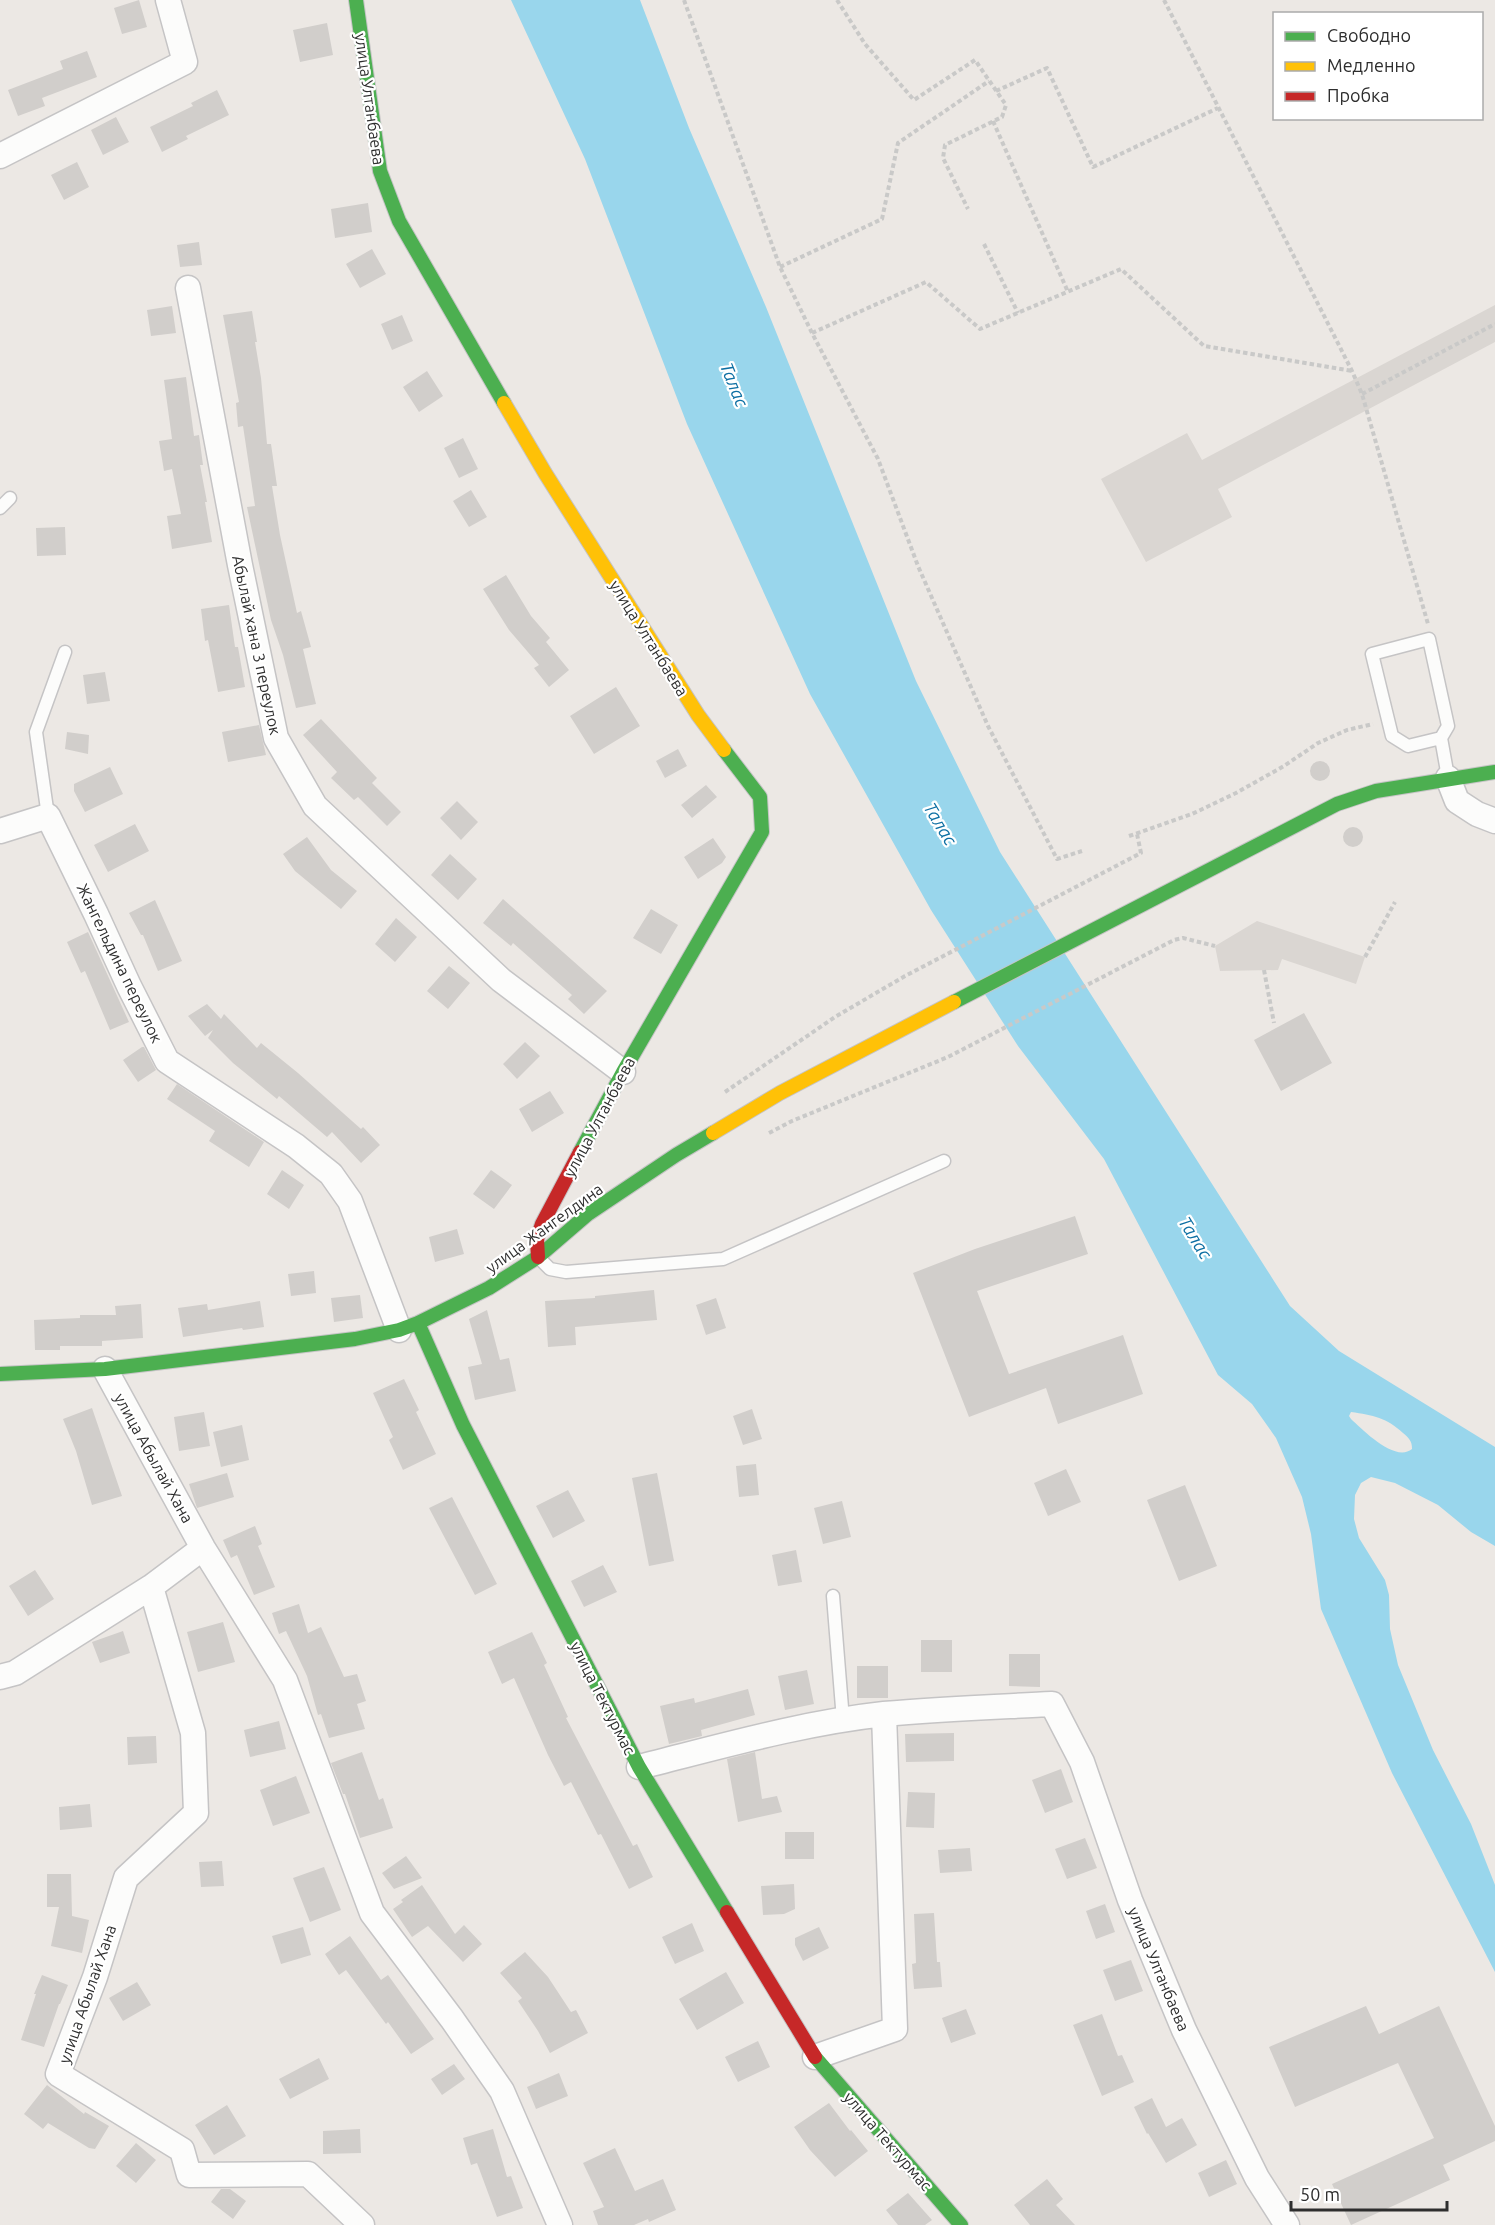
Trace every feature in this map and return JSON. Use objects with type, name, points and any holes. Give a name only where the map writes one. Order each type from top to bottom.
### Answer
[{"type":"street","points":[[0,156],[185,62],[168,0]]},
{"type":"street","name":"улица Ултанбаева","points":[[356,0],[380,171],[399,221],[545,473],[698,715],[760,797],[762,832],[623,1072],[542,1224],[537,1239],[538,1257]]},
{"type":"street","name":"Абылай хана 3 переулок","points":[[188,288],[240,565],[276,738],[315,807],[501,980],[623,1072]]},
{"type":"street","name":"улица Жангелдина","points":[[0,1374],[105,1369],[355,1339],[408,1327],[489,1288],[538,1257],[588,1214],[676,1155],[780,1093],[926,1015],[1336,804],[1376,790],[1495,772]]},
{"type":"street","points":[[1449,778],[1457,801],[1477,814],[1495,821]]},
{"type":"street","points":[[0,831],[48,816]]},
{"type":"street","name":"Жангельдина переулок","points":[[48,816],[167,1061],[296,1146],[331,1174],[350,1201],[408,1327]]},
{"type":"street","name":"улица Тектурмас","points":[[408,1327],[463,1425],[639,1767],[815,2057],[961,2225]]},
{"type":"street","name":"улица Абылай Хана","points":[[105,1369],[203,1548],[285,1680],[372,1913],[452,2019],[502,2091],[560,2225]]},
{"type":"street","points":[[0,1677],[15,1673],[151,1587],[203,1548]]},
{"type":"street","name":"улица Абылай Хана","points":[[151,1587],[194,1733],[196,1813],[126,1878],[95,1977],[58,2074],[182,2150],[189,2175],[308,2174],[362,2225]]},
{"type":"street","name":"улица Ултанбаева","points":[[884,1714],[1052,1704],[1082,1762],[1130,1900],[1184,2030],[1257,2178],[1287,2225]]},
{"type":"street","points":[[639,1767],[784,1731],[884,1714],[896,2029],[815,2057]]},
{"type":"lane","points":[[0,508],[10,498]]},
{"type":"lane","points":[[1429,639],[1449,726],[1441,738],[1408,746],[1392,736],[1372,654],[1429,639]]},
{"type":"lane","name":"Жангельдина переулок","points":[[48,816],[36,732],[65,652]]},
{"type":"lane","points":[[1441,738],[1449,778]]},
{"type":"lane","points":[[538,1257],[550,1269],[566,1272],[723,1259],[944,1161]]},
{"type":"lane","points":[[833,1596],[843,1720]]},
{"type":"path","points":[[684,0],[780,267],[878,459],[918,566],[984,716],[1057,859],[1082,851]]},
{"type":"path","points":[[837,0],[865,44],[914,100],[975,60],[1006,105],[1002,117],[945,145],[943,158],[968,209]]},
{"type":"path","points":[[1164,0],[1362,393],[1423,604]]},
{"type":"path","points":[[996,91],[1047,68],[1093,167],[1218,108]]},
{"type":"path","points":[[780,267],[882,219],[898,142],[989,81]]},
{"type":"path","points":[[993,121],[1068,292]]},
{"type":"path","points":[[984,244],[1018,313]]},
{"type":"path","points":[[812,333],[926,282],[980,329],[1121,269],[1204,346],[1352,371]]},
{"type":"path","points":[[1362,393],[1495,324]]},
{"type":"path","points":[[1129,836],[1192,814],[1236,793],[1284,766],[1318,742],[1347,730],[1388,720]]},
{"type":"path","points":[[905,976],[1141,853],[1137,834]]},
{"type":"path","points":[[1365,957],[1395,902]]},
{"type":"path","points":[[761,1137],[792,1121],[948,1057],[1174,940],[1183,938],[1215,946]]},
{"type":"path","points":[[1264,970],[1274,1023]]},
{"type":"shaded area","points":[[1495,305],[1495,342],[1218,489],[1232,517],[1146,562],[1101,479],[1187,433],[1202,460]]},
{"type":"shaded area","points":[[1257,921],[1365,957],[1356,984],[1282,959],[1278,970],[1220,971],[1215,946]]},
{"type":"water","name":"Талас","points":[[511,0],[640,0],[689,128],[766,307],[916,681],[1000,852],[1290,1306],[1339,1351],[1495,1447],[1495,1546],[1471,1532],[1438,1505],[1395,1483],[1371,1477],[1361,1483],[1355,1495],[1354,1519],[1359,1538],[1385,1580],[1389,1595],[1390,1629],[1398,1665],[1433,1750],[1471,1824],[1495,1885],[1495,1972],[1392,1773],[1321,1609],[1311,1534],[1302,1497],[1276,1438],[1252,1404],[1218,1375],[1104,1159],[1018,1046],[931,910],[810,694],[687,424],[585,159]],"holes":[[[1351,1412],[1373,1416],[1391,1424],[1408,1438],[1412,1449],[1405,1452],[1388,1449],[1351,1419],[1349,1416]]]},
{"type":"building","points":[[139,0],[147,27],[122,34],[114,8]]},
{"type":"building","points":[[327,23],[333,55],[300,62],[293,30]]},
{"type":"building","points":[[87,51],[97,77],[42,98],[45,106],[18,116],[8,90],[63,69],[60,61]]},
{"type":"building","points":[[217,90],[229,115],[186,136],[188,139],[162,152],[150,127],[193,106],[191,103]]},
{"type":"building","points":[[116,117],[129,142],[103,155],[91,130]]},
{"type":"building","points":[[77,162],[89,187],[64,200],[51,175]]},
{"type":"building","points":[[368,203],[372,232],[335,238],[331,209]]},
{"type":"building","points":[[199,242],[202,265],[180,267],[177,245]]},
{"type":"building","points":[[372,249],[386,274],[360,288],[346,264]]},
{"type":"building","points":[[172,306],[176,333],[151,336],[147,310]]},
{"type":"building","points":[[252,311],[267,444],[271,444],[277,486],[272,486],[280,535],[297,613],[301,611],[311,647],[303,649],[316,704],[296,708],[283,655],[271,620],[247,507],[255,506],[243,426],[238,427],[236,403],[239,402],[223,315]]},
{"type":"building","points":[[402,315],[413,341],[392,350],[381,324]]},
{"type":"building","points":[[427,371],[443,396],[419,412],[403,387]]},
{"type":"building","points":[[186,377],[194,436],[199,435],[203,465],[200,465],[212,542],[172,549],[167,516],[181,514],[172,469],[164,471],[159,441],[172,439],[164,380]]},
{"type":"building","points":[[463,438],[478,469],[459,478],[444,448]]},
{"type":"building","points":[[471,490],[487,517],[469,527],[453,501]]},
{"type":"building","points":[[65,527],[66,555],[37,556],[36,528]]},
{"type":"building","points":[[506,575],[531,616],[550,638],[546,642],[569,670],[549,687],[534,668],[539,665],[509,630],[483,589]]},
{"type":"building","points":[[229,605],[235,647],[238,647],[245,687],[218,692],[208,640],[205,641],[201,609]]},
{"type":"building","points":[[105,672],[110,701],[87,704],[83,675]]},
{"type":"building","points":[[616,687],[640,726],[594,754],[570,716]]},
{"type":"building","points":[[321,719],[377,778],[372,783],[401,812],[387,826],[358,797],[354,800],[331,778],[337,772],[303,735]]},
{"type":"building","points":[[259,725],[266,755],[228,762],[222,732]]},
{"type":"building","points":[[67,732],[89,735],[88,754],[65,749]]},
{"type":"building","points":[[678,749],[687,766],[665,778],[656,761]]},
{"type":"building","points":[[1320,761],[1327,764],[1330,771],[1327,778],[1320,781],[1313,778],[1310,771],[1313,764]]},
{"type":"building","points":[[110,767],[123,794],[85,812],[74,791],[74,784]]},
{"type":"building","points":[[706,785],[717,797],[692,818],[681,805]]},
{"type":"building","points":[[457,801],[478,822],[461,840],[440,818]]},
{"type":"building","points":[[135,824],[149,851],[108,872],[94,845]]},
{"type":"building","points":[[1353,827],[1360,830],[1363,837],[1360,844],[1353,847],[1346,844],[1343,837],[1346,830]]},
{"type":"building","points":[[307,837],[331,870],[357,891],[341,909],[295,871],[283,854]]},
{"type":"building","points":[[713,838],[726,857],[722,863],[698,879],[684,857]]},
{"type":"building","points":[[450,854],[477,879],[458,900],[431,875]]},
{"type":"building","points":[[503,899],[607,991],[584,1014],[568,999],[572,995],[513,943],[511,946],[483,923]]},
{"type":"building","points":[[155,900],[182,961],[158,971],[143,935],[129,913]]},
{"type":"building","points":[[651,909],[678,925],[661,954],[633,938]]},
{"type":"building","points":[[396,918],[417,937],[395,962],[375,944]]},
{"type":"building","points":[[88,932],[129,1022],[110,1030],[85,971],[81,973],[67,942]]},
{"type":"building","points":[[449,966],[470,983],[448,1009],[427,991]]},
{"type":"building","points":[[207,1004],[221,1019],[224,1014],[257,1048],[261,1043],[298,1073],[361,1129],[363,1127],[380,1145],[361,1163],[332,1132],[327,1137],[279,1096],[277,1099],[233,1063],[208,1038],[213,1030],[205,1036],[188,1016]]},
{"type":"building","points":[[1304,1013],[1332,1063],[1281,1091],[1254,1040]]},
{"type":"building","points":[[525,1042],[540,1056],[517,1079],[503,1064]]},
{"type":"building","points":[[142,1047],[156,1070],[138,1082],[123,1060]]},
{"type":"building","points":[[177,1084],[264,1142],[249,1167],[209,1141],[215,1131],[167,1099]]},
{"type":"building","points":[[550,1091],[564,1113],[532,1132],[519,1109]]},
{"type":"building","points":[[282,1170],[304,1185],[289,1209],[267,1194]]},
{"type":"building","points":[[491,1170],[512,1185],[494,1209],[473,1194]]},
{"type":"building","points":[[1075,1216],[1088,1254],[977,1291],[1009,1374],[1123,1335],[1143,1394],[1058,1424],[1046,1388],[969,1417],[913,1273],[975,1249]]},
{"type":"building","points":[[457,1229],[464,1254],[435,1262],[429,1237]]},
{"type":"building","points":[[314,1271],[316,1293],[291,1296],[288,1274]]},
{"type":"building","points":[[654,1290],[657,1320],[575,1327],[576,1345],[548,1347],[545,1301],[595,1298],[595,1296]]},
{"type":"building","points":[[360,1295],[363,1318],[334,1322],[331,1298]]},
{"type":"building","points":[[716,1298],[726,1328],[706,1335],[696,1305]]},
{"type":"building","points":[[260,1301],[264,1327],[183,1337],[178,1308],[207,1304],[208,1310]]},
{"type":"building","points":[[141,1304],[143,1338],[102,1341],[102,1346],[60,1346],[60,1350],[35,1350],[34,1320],[80,1318],[80,1315],[116,1315],[115,1306]]},
{"type":"building","points":[[487,1310],[500,1360],[509,1358],[516,1391],[475,1400],[468,1367],[482,1364],[469,1319]]},
{"type":"building","points":[[404,1379],[419,1410],[416,1412],[436,1454],[403,1470],[389,1440],[393,1437],[373,1393]]},
{"type":"building","points":[[92,1408],[122,1496],[92,1505],[76,1451],[63,1419]]},
{"type":"building","points":[[752,1409],[762,1439],[743,1445],[733,1416]]},
{"type":"building","points":[[204,1412],[210,1446],[179,1451],[174,1417]]},
{"type":"building","points":[[242,1425],[249,1460],[221,1467],[213,1432]]},
{"type":"building","points":[[756,1464],[759,1495],[739,1497],[736,1466]]},
{"type":"building","points":[[1066,1469],[1081,1502],[1048,1516],[1034,1483]]},
{"type":"building","points":[[227,1473],[234,1497],[197,1508],[189,1484]]},
{"type":"building","points":[[657,1473],[674,1561],[649,1566],[632,1478]]},
{"type":"building","points":[[1185,1485],[1217,1566],[1179,1581],[1147,1500]]},
{"type":"building","points":[[568,1490],[585,1521],[553,1538],[536,1506]]},
{"type":"building","points":[[452,1497],[497,1584],[475,1595],[429,1508]]},
{"type":"building","points":[[842,1501],[851,1537],[823,1544],[814,1508]]},
{"type":"building","points":[[255,1526],[262,1544],[258,1546],[275,1587],[254,1595],[237,1555],[231,1558],[223,1540]]},
{"type":"building","points":[[796,1550],[802,1582],[778,1586],[772,1555]]},
{"type":"building","points":[[603,1565],[617,1592],[584,1607],[571,1581]]},
{"type":"building","points":[[35,1570],[54,1599],[28,1616],[9,1586]]},
{"type":"building","points":[[299,1604],[308,1633],[321,1627],[344,1677],[357,1674],[366,1701],[357,1704],[365,1729],[329,1738],[321,1714],[318,1715],[307,1676],[286,1631],[279,1634],[272,1613]]},
{"type":"building","points":[[223,1622],[235,1662],[198,1672],[187,1632]]},
{"type":"building","points":[[123,1631],[130,1653],[100,1663],[92,1642]]},
{"type":"building","points":[[532,1632],[547,1663],[544,1665],[568,1717],[566,1718],[633,1846],[637,1844],[653,1877],[629,1889],[571,1782],[564,1786],[514,1678],[502,1684],[488,1652]]},
{"type":"building","points":[[921,1640],[952,1640],[952,1672],[921,1672]]},
{"type":"building","points":[[1009,1654],[1040,1654],[1040,1687],[1009,1686]]},
{"type":"building","points":[[857,1666],[888,1666],[888,1698],[857,1698]]},
{"type":"building","points":[[807,1670],[814,1704],[785,1710],[778,1676]]},
{"type":"building","points":[[748,1689],[755,1715],[701,1730],[702,1736],[669,1744],[660,1706],[694,1698],[695,1703]]},
{"type":"building","points":[[279,1721],[286,1749],[250,1757],[244,1730]]},
{"type":"building","points":[[954,1733],[954,1761],[906,1762],[905,1734]]},
{"type":"building","points":[[156,1736],[157,1763],[128,1765],[127,1737]]},
{"type":"building","points":[[362,1752],[379,1800],[383,1798],[393,1828],[360,1838],[345,1794],[343,1794],[331,1763]]},
{"type":"building","points":[[755,1752],[762,1799],[777,1796],[782,1812],[738,1822],[727,1759]]},
{"type":"building","points":[[1061,1769],[1073,1802],[1045,1813],[1032,1780]]},
{"type":"building","points":[[296,1776],[310,1813],[273,1826],[260,1790]]},
{"type":"building","points":[[908,1792],[935,1793],[934,1828],[906,1827]]},
{"type":"building","points":[[90,1804],[92,1827],[60,1830],[59,1807]]},
{"type":"building","points":[[785,1832],[814,1832],[814,1859],[785,1859]]},
{"type":"building","points":[[1085,1838],[1097,1868],[1067,1879],[1055,1849]]},
{"type":"building","points":[[970,1848],[972,1871],[940,1873],[938,1850]]},
{"type":"building","points":[[406,1856],[422,1878],[394,1889],[382,1873]]},
{"type":"building","points":[[222,1861],[224,1886],[201,1887],[199,1862]]},
{"type":"building","points":[[324,1867],[341,1910],[310,1922],[293,1878]]},
{"type":"building","points":[[47,1874],[71,1874],[72,1916],[89,1920],[82,1953],[51,1946],[59,1907],[47,1907]]},
{"type":"building","points":[[794,1884],[795,1909],[784,1914],[763,1915],[761,1886]]},
{"type":"building","points":[[422,1885],[455,1934],[464,1925],[482,1944],[463,1962],[428,1926],[412,1937],[393,1909],[403,1902],[401,1900]]},
{"type":"building","points":[[1105,1904],[1115,1932],[1096,1939],[1086,1911]]},
{"type":"building","points":[[934,1913],[937,1962],[940,1962],[942,1987],[914,1989],[912,1964],[916,1963],[914,1914]]},
{"type":"building","points":[[692,1923],[704,1951],[675,1964],[662,1937]]},
{"type":"building","points":[[303,1927],[311,1955],[281,1964],[272,1936]]},
{"type":"building","points":[[819,1927],[829,1948],[803,1961],[795,1945],[795,1938]]},
{"type":"building","points":[[350,1936],[381,1980],[388,1975],[434,2039],[411,2054],[346,1970],[339,1975],[325,1954]]},
{"type":"building","points":[[525,1952],[548,1977],[571,2012],[576,2010],[588,2033],[550,2053],[518,2001],[522,1998],[500,1973]]},
{"type":"building","points":[[1131,1960],[1143,1991],[1115,2001],[1103,1970]]},
{"type":"building","points":[[726,1972],[744,2003],[697,2030],[679,1999]]},
{"type":"building","points":[[42,1975],[68,1985],[44,2047],[21,2040]]},
{"type":"building","points":[[137,1982],[151,2005],[123,2021],[109,1998]]},
{"type":"building","points":[[1366,2006],[1379,2034],[1439,2006],[1495,2126],[1495,2141],[1443,2165],[1450,2180],[1351,2225],[1332,2184],[1434,2138],[1398,2063],[1295,2107],[1269,2047]]},
{"type":"building","points":[[966,2009],[976,2034],[951,2043],[942,2018]]},
{"type":"building","points":[[1102,2014],[1118,2056],[1122,2055],[1134,2082],[1102,2096],[1073,2025]]},
{"type":"building","points":[[758,2041],[770,2067],[738,2082],[725,2057]]},
{"type":"building","points":[[319,2058],[329,2079],[290,2099],[279,2079]]},
{"type":"building","points":[[454,2064],[465,2079],[442,2095],[431,2079]]},
{"type":"building","points":[[559,2073],[568,2096],[536,2109],[527,2087]]},
{"type":"building","points":[[47,2085],[84,2114],[85,2112],[109,2126],[95,2149],[89,2148],[48,2123],[43,2129],[24,2114]]},
{"type":"building","points":[[1152,2098],[1166,2127],[1182,2118],[1197,2145],[1166,2163],[1147,2134],[1134,2107]]},
{"type":"building","points":[[829,2103],[868,2151],[835,2177],[810,2150],[794,2127]]},
{"type":"building","points":[[227,2105],[246,2136],[214,2155],[195,2125]]},
{"type":"building","points":[[360,2129],[361,2153],[323,2154],[323,2131]]},
{"type":"building","points":[[493,2129],[507,2177],[511,2176],[523,2208],[497,2217],[477,2163],[471,2165],[463,2138]]},
{"type":"building","points":[[136,2143],[156,2160],[136,2183],[116,2166]]},
{"type":"building","points":[[615,2148],[635,2191],[663,2179],[676,2210],[649,2222],[648,2219],[634,2225],[598,2225],[593,2211],[604,2207],[583,2163]]},
{"type":"building","points":[[1226,2160],[1237,2184],[1209,2197],[1198,2173]]},
{"type":"building","points":[[1047,2179],[1063,2199],[1056,2205],[1075,2225],[1030,2225],[1014,2205]]},
{"type":"building","points":[[221,2189],[230,2189],[246,2201],[233,2219],[211,2202]]},
{"type":"building","points":[[908,2193],[932,2220],[925,2225],[898,2225],[886,2210]]},
{"type":"traffic: fast","points":[[356,0],[380,171],[399,221],[504,403]]},
{"type":"traffic: fast","points":[[580,1152],[623,1072],[762,832],[760,797],[724,750]]},
{"type":"traffic: fast","points":[[954,1002],[1337,804],[1376,791],[1495,772]]},
{"type":"traffic: fast","points":[[0,1374],[105,1369],[355,1339],[399,1330],[489,1288],[538,1257],[588,1214],[713,1133]]},
{"type":"traffic: fast","points":[[418,1323],[463,1425],[639,1767],[727,1912]]},
{"type":"traffic: fast","points":[[815,2057],[961,2225]]},
{"type":"traffic: slow","points":[[504,403],[545,473],[698,715],[724,750]]},
{"type":"traffic: slow","points":[[713,1133],[780,1093],[954,1002]]},
{"type":"traffic: jam","points":[[538,1257],[537,1239],[542,1224],[580,1152]]},
{"type":"traffic: jam","points":[[727,1912],[815,2057]]}]
